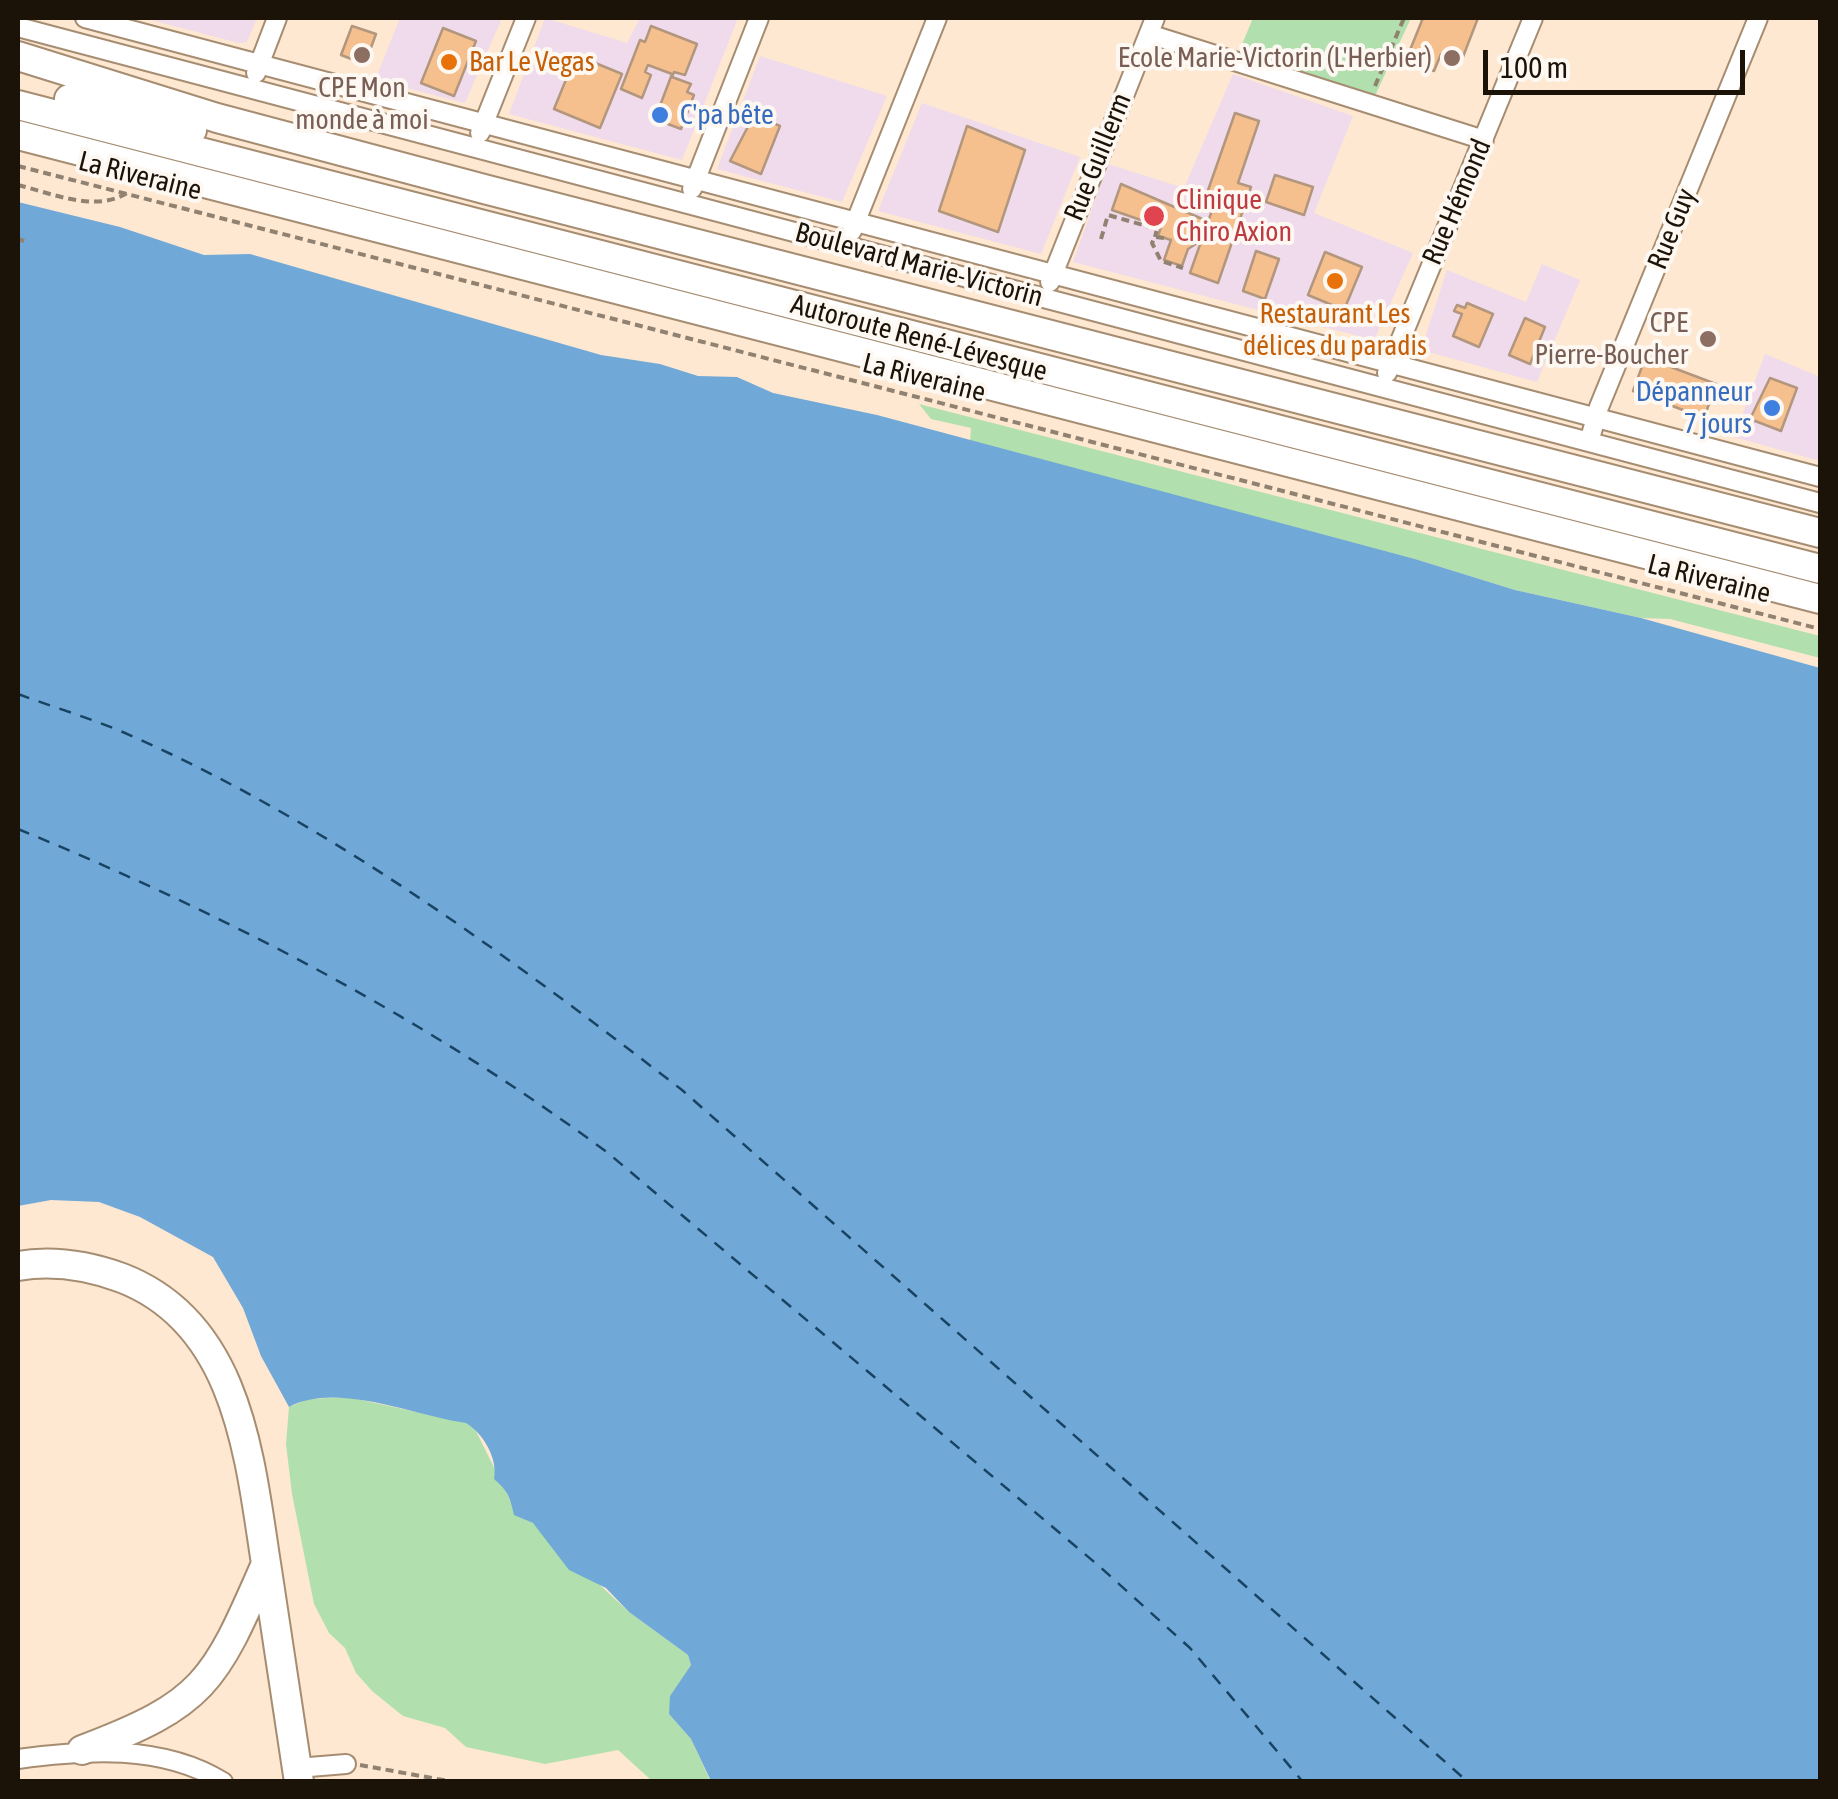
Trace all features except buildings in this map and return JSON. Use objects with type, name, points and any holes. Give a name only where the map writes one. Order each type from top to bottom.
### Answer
[{"type":"highway","points":[[18,56],[217,118],[484,189],[1820,533]]},
{"type":"highway","points":[[18,87],[1820,550]]},
{"type":"highway","name":"Autoroute René-Lévesque","points":[[18,105],[1820,570]]},
{"type":"highway","name":"Autoroute René-Lévesque","points":[[18,135],[1820,600]]},
{"type":"highway","points":[[18,1266],[58,1264],[115,1276],[157,1296],[194,1330],[223,1375],[242,1427],[298,1775]]},
{"type":"highway","points":[[82,1750],[154,1722],[199,1688],[228,1648],[266,1564]]},
{"type":"street","name":"Boulevard Marie-Victorin","points":[[86,18],[1820,476]]},
{"type":"street","points":[[252,89],[277,18]]},
{"type":"street","points":[[476,148],[526,18]]},
{"type":"street","points":[[688,204],[760,18]]},
{"type":"street","points":[[848,246],[937,18]]},
{"type":"street","name":"Rue Hémond","points":[[1382,387],[1532,18]]},
{"type":"street","name":"Rue Guy","points":[[1589,442],[1595,418],[1758,18]]},
{"type":"street","points":[[1152,26],[1484,140]]},
{"type":"street","name":"Rue Guillerm","points":[[1045,298],[1152,26]]},
{"type":"street","name":"Boulevard Marie-Victorin","points":[[18,27],[1820,503]]},
{"type":"street","points":[[18,1759],[82,1750],[179,1762],[223,1782]]},
{"type":"street","points":[[298,1775],[346,1764]]},
{"type":"path","points":[[1374,89],[1404,18]]},
{"type":"path","name":"La Riveraine","points":[[18,166],[1820,628]]},
{"type":"path","points":[[18,186],[94,202],[111,201],[126,193]]},
{"type":"path","points":[[1100,240],[1108,214],[1157,228],[1152,243],[1154,254],[1182,268]]},
{"type":"path","points":[[1155,237],[1164,238]]},
{"type":"path","points":[[18,239],[24,241]]},
{"type":"path","points":[[346,1764],[454,1782]]},
{"type":"shaded area","points":[[143,18],[257,18],[247,42],[239,43]]},
{"type":"shaded area","points":[[400,18],[502,18],[465,103],[375,80]]},
{"type":"shaded area","points":[[545,18],[627,43],[640,18],[738,18],[682,160],[509,114]]},
{"type":"shaded area","points":[[760,56],[887,96],[842,202],[717,169]]},
{"type":"shaded area","points":[[1233,74],[1353,116],[1314,213],[1413,253],[1374,340],[1073,262],[1108,164],[1184,188]]},
{"type":"shaded area","points":[[922,103],[1080,157],[1041,254],[878,211]]},
{"type":"shaded area","points":[[1542,264],[1580,280],[1537,382],[1421,350],[1447,270],[1526,302]]},
{"type":"shaded area","points":[[1765,354],[1820,377],[1820,461],[1734,437]]},
{"type":"green space","points":[[1253,18],[1411,18],[1374,98],[1238,54]]},
{"type":"green space","points":[[919,404],[1820,636],[1820,658],[1670,619],[1641,618],[1515,590],[1415,559],[970,442],[971,428],[931,419]]},
{"type":"green space","points":[[348,1397],[467,1423],[475,1429],[518,1516],[533,1523],[629,1612],[688,1655],[691,1665],[671,1695],[669,1714],[691,1739],[710,1780],[652,1781],[618,1750],[545,1764],[466,1747],[445,1728],[403,1716],[372,1691],[356,1673],[345,1648],[329,1633],[314,1604],[286,1444],[289,1407],[308,1399]]},
{"type":"water","points":[[18,202],[120,227],[204,255],[250,254],[601,355],[660,364],[698,376],[737,377],[773,393],[877,415],[1415,559],[1515,590],[1641,618],[1820,668],[1820,1781],[711,1781],[691,1739],[669,1714],[670,1696],[691,1665],[688,1655],[629,1612],[606,1588],[569,1570],[533,1523],[514,1515],[508,1495],[494,1479],[494,1463],[488,1448],[473,1428],[466,1423],[353,1399],[308,1400],[289,1407],[261,1356],[243,1308],[213,1257],[140,1217],[99,1202],[51,1200],[18,1206]]},
{"type":"ferry route","points":[[18,694],[125,733],[273,807],[414,895],[616,1040],[682,1090],[1468,1782]]},
{"type":"ferry route","points":[[18,829],[172,897],[323,973],[469,1058],[608,1153],[1099,1566],[1190,1648],[1303,1782]]},
{"type":"place","name":"CPE Mon monde à moi","points":[[362,55]]},
{"type":"place","name":"Ecole Marie-Victorin (L'Herbier)","points":[[1452,58]]},
{"type":"place","name":"Bar Le Vegas","points":[[449,62]]},
{"type":"place","name":"C'pa bête","points":[[660,115]]},
{"type":"place","name":"Clinique Chiro Axion","points":[[1154,216]]},
{"type":"place","name":"Restaurant Les délices du paradis","points":[[1335,281]]},
{"type":"place","name":"CPE Pierre-Boucher","points":[[1708,339]]},
{"type":"place","name":"Dépanneur 7 jours","points":[[1772,408]]}]
